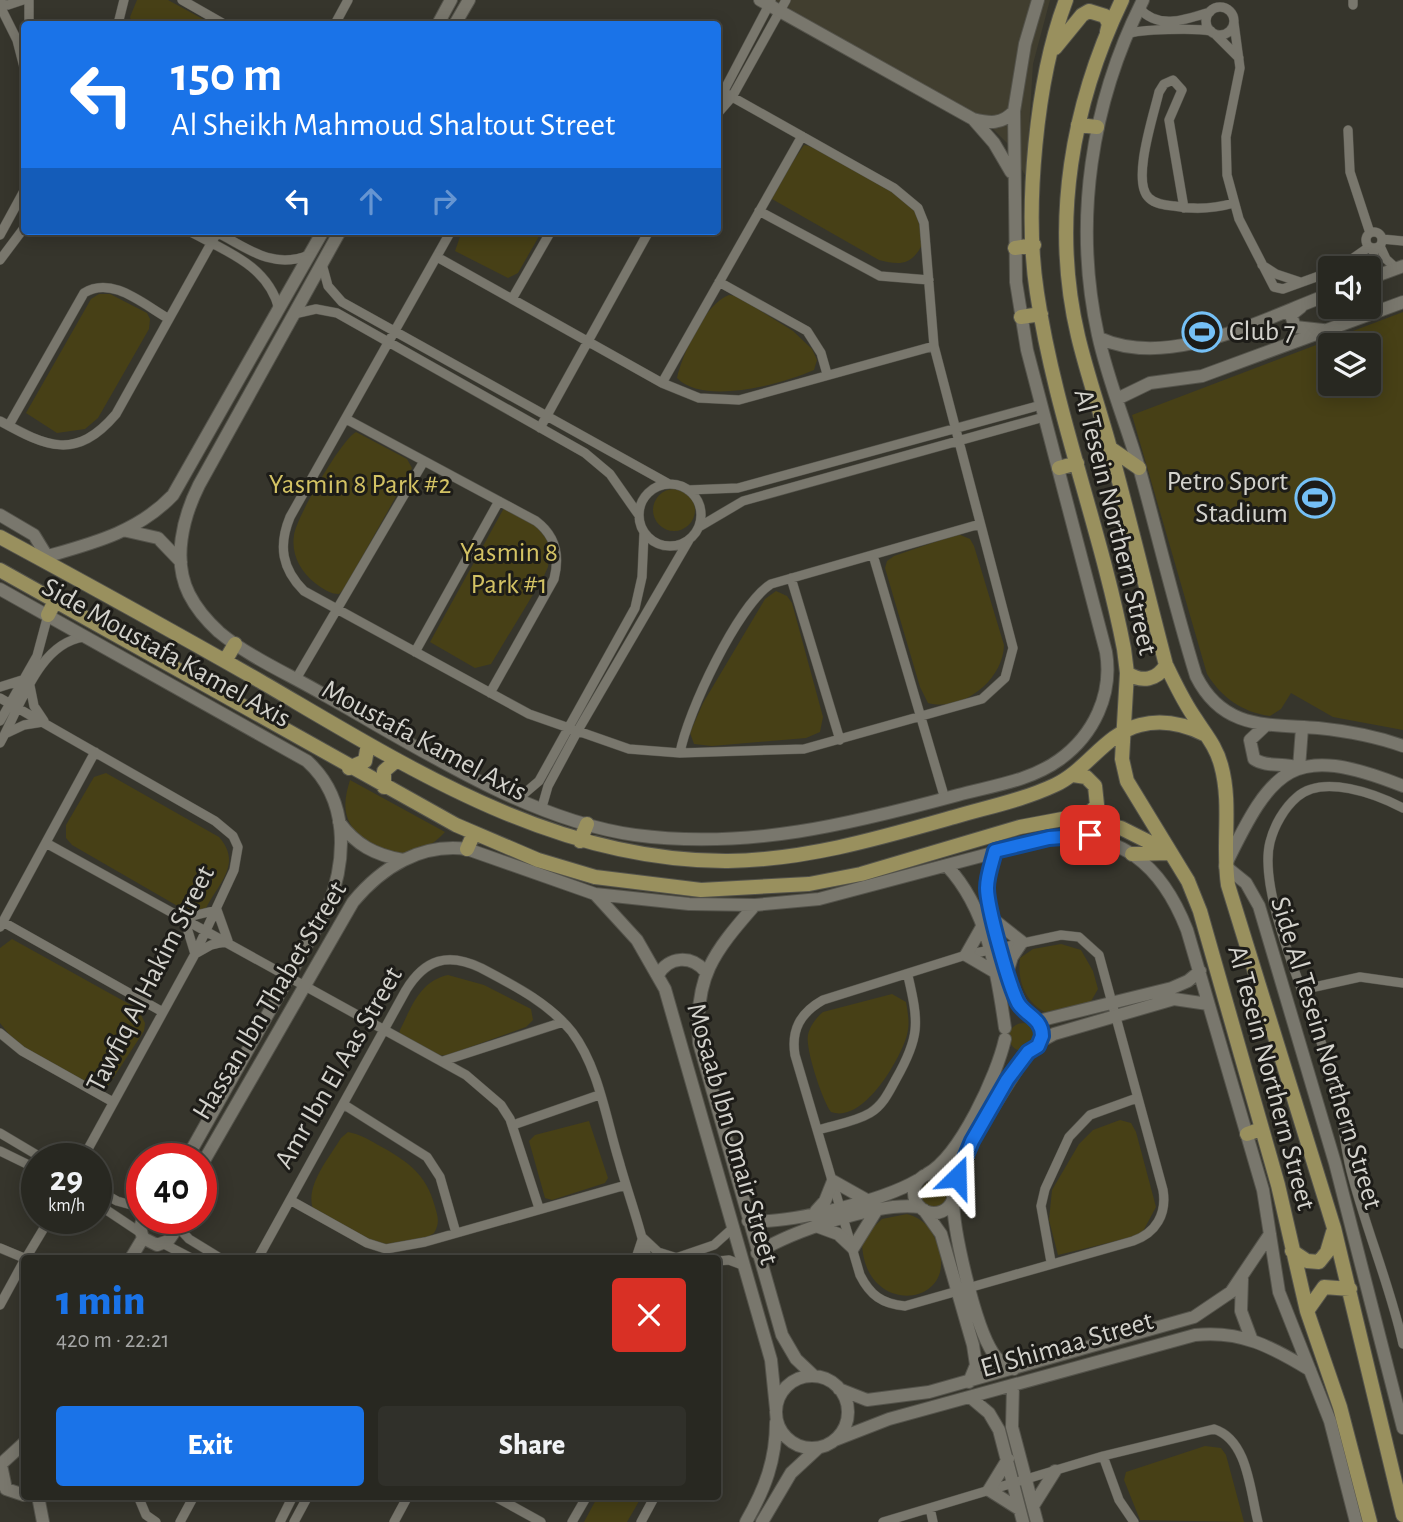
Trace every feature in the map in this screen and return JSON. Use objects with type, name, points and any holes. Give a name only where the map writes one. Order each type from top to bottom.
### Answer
[{"type":"main road","name":"Al Tesein Northern Street","points":[[1066,0],[1050,54],[1038,131],[1034,245],[1041,314],[1120,624],[1127,673],[1122,761],[1127,781],[1188,881],[1200,911],[1261,1129],[1307,1311],[1340,1407],[1370,1522]]},
{"type":"main road","name":"Al Tesein Northern Street","points":[[1122,0],[1107,33],[1078,125],[1067,205],[1068,267],[1078,335],[1166,665],[1187,706],[1209,737],[1221,764],[1226,784],[1226,866],[1234,907],[1334,1228],[1403,1515]]},
{"type":"main road","points":[[1050,54],[1082,15],[1089,11],[1105,16],[1109,24],[1107,33]]},
{"type":"main road","points":[[1078,125],[1097,127]]},
{"type":"main road","points":[[1015,248],[1034,245]]},
{"type":"main road","points":[[1021,317],[1041,314]]},
{"type":"main road","points":[[1110,448],[1139,468]]},
{"type":"main road","points":[[1059,468],[1077,463]]},
{"type":"main road","name":"Moustafa Kamel Axis","points":[[0,537],[47,559],[368,744],[486,806],[580,841],[678,858],[730,861],[779,857],[855,844],[954,817],[1038,792],[1073,775],[1123,732],[1141,725],[1174,723],[1209,737]]},
{"type":"main road","name":"Moustafa Kamel Axis","points":[[0,570],[349,768],[474,833],[538,860],[608,880],[701,890],[770,888],[861,874],[1036,823],[1084,819],[1127,831],[1171,853]]},
{"type":"main road","points":[[48,615],[55,601]]},
{"type":"main road","points":[[225,661],[235,644]]},
{"type":"main road","points":[[1127,673],[1149,679],[1166,665]]},
{"type":"main road","points":[[349,768],[365,761],[368,744]]},
{"type":"main road","points":[[384,787],[384,771],[397,760]]},
{"type":"main road","points":[[1073,775],[1086,777],[1097,792],[1097,805],[1084,819]]},
{"type":"main road","points":[[580,841],[587,824]]},
{"type":"main road","points":[[467,849],[474,833]]},
{"type":"main road","points":[[1132,854],[1171,853]]},
{"type":"main road","points":[[770,888],[771,904]]},
{"type":"main road","points":[[1247,1135],[1261,1129]]},
{"type":"main road","points":[[1292,1251],[1307,1261],[1319,1262],[1328,1252],[1334,1228]]},
{"type":"main road","points":[[1307,1311],[1324,1287],[1350,1289]]},
{"type":"street","points":[[21,55],[17,40],[0,5],[23,0]]},
{"type":"street","points":[[29,0],[29,21]]},
{"type":"street","points":[[119,21],[124,0]]},
{"type":"street","points":[[182,0],[219,21]]},
{"type":"street","points":[[337,21],[348,0]]},
{"type":"street","points":[[458,20],[468,0]]},
{"type":"street","points":[[1038,0],[1023,54],[1014,111],[1015,248],[1021,317],[1059,468]]},
{"type":"street","points":[[1220,0],[1211,11],[1207,24],[1239,58]]},
{"type":"street","points":[[1232,0],[1239,58],[1238,82],[1228,124],[1226,150],[1234,203],[1261,264],[1273,279],[1285,284],[1318,276]]},
{"type":"street","points":[[774,3],[973,119],[994,143],[1013,177]]},
{"type":"street","points":[[721,88],[774,3]]},
{"type":"street","points":[[721,110],[732,97],[774,3]]},
{"type":"street","points":[[449,4],[458,20]]},
{"type":"street","points":[[440,21],[449,4]]},
{"type":"street","points":[[1234,20],[1225,34],[1158,27],[1141,4],[1127,34],[1097,127],[1089,180],[1086,240],[1092,306],[1099,338],[1139,468],[1196,676],[1203,691],[1216,705],[1265,726],[1367,735],[1403,746]]},
{"type":"street","points":[[1127,34],[1225,8],[1234,20]]},
{"type":"street","points":[[1184,208],[1176,176],[1169,120],[1182,90],[1173,80],[1164,83],[1159,92],[1141,183],[1143,191],[1155,202],[1184,208],[1210,208],[1234,203]]},
{"type":"street","points":[[449,235],[290,517],[282,549],[293,579],[304,591],[529,714],[629,748],[680,753],[804,749],[982,699],[995,690],[1011,664],[1010,633],[934,346],[924,223],[907,196],[721,91]]},
{"type":"street","points":[[973,119],[994,123],[1009,117],[1014,111]]},
{"type":"street","points":[[1348,130],[1350,172],[1370,233],[1366,241],[1376,245],[1386,259],[1400,267]]},
{"type":"street","points":[[662,383],[802,136]]},
{"type":"street","points":[[0,235],[21,196]]},
{"type":"street","points":[[759,211],[880,276],[911,281],[929,280]]},
{"type":"street","points":[[0,260],[21,232]]},
{"type":"street","points":[[196,235],[262,275],[276,297],[279,309]]},
{"type":"street","points":[[169,319],[110,287],[92,288],[84,293],[4,423],[44,444],[57,446],[72,445],[96,434],[116,414],[169,319],[215,235]]},
{"type":"street","points":[[224,235],[271,261],[297,260],[309,255]]},
{"type":"street","points":[[47,559],[126,531],[143,522],[173,495],[321,235]]},
{"type":"street","points":[[182,562],[181,542],[188,510],[338,235]]},
{"type":"street","points":[[513,299],[549,235]]},
{"type":"street","points":[[540,428],[647,235]]},
{"type":"street","points":[[1358,256],[1376,245],[1403,241]]},
{"type":"street","points":[[1375,256],[1376,245]]},
{"type":"street","points":[[437,257],[662,383],[680,392],[719,401],[759,395],[934,346]]},
{"type":"street","points":[[322,264],[328,286],[342,302],[669,484],[688,490],[738,488],[954,429],[1043,411]]},
{"type":"street","points":[[1381,275],[1400,267]]},
{"type":"street","points":[[719,282],[807,331],[821,353],[827,374]]},
{"type":"street","points":[[1099,338],[1136,349],[1179,348],[1318,298]]},
{"type":"street","points":[[1307,302],[1292,315],[1291,324],[1299,329],[1332,330]]},
{"type":"street","points":[[1117,399],[1138,387],[1202,376],[1403,303]]},
{"type":"street","points":[[294,314],[316,309],[337,313],[540,428],[598,463],[621,486],[638,514],[643,533],[641,585],[635,608],[573,731],[548,786],[542,807]]},
{"type":"street","points":[[232,394],[245,401]]},
{"type":"street","points":[[519,798],[538,781],[573,731],[699,527],[743,501],[957,441],[1043,411]]},
{"type":"street","points":[[346,419],[499,501],[546,529],[553,540],[557,566],[554,579],[490,693]]},
{"type":"street","points":[[296,679],[424,461]]},
{"type":"street","name":"Side Moustafa Kamel Axis","points":[[182,562],[188,592],[218,631],[235,644],[438,759],[519,798],[587,824],[633,834],[728,841],[826,828],[945,799],[1043,770],[1073,748],[1090,727],[1106,690],[1108,664],[1059,468]]},
{"type":"street","points":[[638,514],[645,496],[660,485],[669,484]]},
{"type":"street","points":[[688,490],[700,506],[699,527]]},
{"type":"street","points":[[173,495],[175,507],[188,510]]},
{"type":"street","points":[[415,652],[499,501]]},
{"type":"street","name":"Side Moustafa Kamel Axis","points":[[0,515],[34,535],[47,559]]},
{"type":"street","points":[[680,753],[695,703],[749,605],[763,590],[791,578],[980,524]]},
{"type":"street","points":[[126,531],[158,538],[182,562]]},
{"type":"street","points":[[643,533],[665,546],[689,540]]},
{"type":"street","points":[[873,555],[945,799]]},
{"type":"street","points":[[791,578],[840,740]]},
{"type":"street","name":"Side Moustafa Kamel Axis","points":[[0,589],[307,761]]},
{"type":"street","points":[[0,743],[19,708],[41,646],[48,615]]},
{"type":"street","points":[[0,721],[9,703],[50,653],[73,638],[86,637]]},
{"type":"street","points":[[0,687],[26,683]]},
{"type":"street","points":[[5,734],[24,725],[45,722],[34,705],[26,683]]},
{"type":"street","name":"Tawfiq Al Hakim Street","points":[[0,698],[215,821],[233,836],[238,847],[237,859],[195,954],[161,1011],[92,1143]]},
{"type":"street","points":[[1265,726],[1250,740],[1255,759],[1266,764],[1279,763],[1299,768]]},
{"type":"street","points":[[1299,768],[1302,728]]},
{"type":"street","points":[[95,752],[2,924],[161,1011]]},
{"type":"street","name":"Hassan Ibn Thabet Street","points":[[196,1143],[328,908],[338,882],[342,847],[339,822],[326,782],[307,761]]},
{"type":"street","points":[[1226,866],[1256,803],[1282,776],[1299,768],[1321,765],[1339,768],[1403,786]]},
{"type":"street","points":[[1403,808],[1377,796],[1329,787],[1305,791],[1281,817],[1270,843],[1268,867],[1301,990],[1331,1069],[1351,1170],[1391,1296],[1403,1344]]},
{"type":"street","points":[[339,822],[367,848],[403,860]]},
{"type":"street","points":[[467,849],[595,894],[689,904],[755,905],[805,902],[1049,838],[1090,835],[1132,854],[1155,873],[1174,899],[1200,971],[1263,1190],[1279,1292],[1330,1421],[1356,1522]]},
{"type":"street","points":[[46,843],[443,1061],[492,1098],[513,1125],[539,1208]]},
{"type":"street","name":"Hassan Ibn Thabet Street","points":[[214,1143],[352,902],[375,878],[403,860],[434,848],[467,849]]},
{"type":"street","points":[[757,1253],[784,1237],[819,1227],[865,1199],[901,1189],[923,1177],[937,1168],[961,1135],[995,1073],[1005,1033],[1001,973],[988,923],[987,888],[995,851]]},
{"type":"street","points":[[947,866],[971,893],[988,923],[1022,942]]},
{"type":"street","name":"Side Al Tesein Northern Street","points":[[1226,866],[1246,883],[1259,906],[1335,1163],[1403,1428]]},
{"type":"street","name":"Mosaab Ibn Omair Street","points":[[595,894],[630,930],[658,975],[670,1004],[771,1360],[776,1414],[771,1466],[764,1490],[746,1522]]},
{"type":"street","name":"Mosaab Ibn Omair Street","points":[[755,905],[730,933],[705,971],[698,1009],[699,1044],[782,1335],[796,1359],[814,1376]]},
{"type":"street","points":[[184,918],[216,910],[228,942]]},
{"type":"street","points":[[184,918],[195,954],[211,945],[228,942]]},
{"type":"street","points":[[966,955],[988,923]]},
{"type":"street","points":[[1060,935],[1087,942],[1099,955],[1164,1201],[1150,1234],[1133,1241],[1051,1262],[905,1306],[878,1299],[867,1289],[842,1212],[796,1055],[797,1024],[808,1009],[823,1000],[908,976],[966,955],[995,949],[1060,935]]},
{"type":"street","points":[[1001,973],[1022,942]]},
{"type":"street","points":[[966,955],[1001,973],[1018,1002],[1034,1018],[1042,1031],[1041,1041]]},
{"type":"street","name":"Amr Ibn El Aas Street","points":[[260,1255],[382,1029],[422,968],[444,958],[457,959],[484,970],[526,994],[563,1022],[589,1060],[646,1255]]},
{"type":"street","points":[[658,975],[663,966],[680,959],[699,964],[705,971]]},
{"type":"street","points":[[1005,1033],[1015,1017],[1064,1017],[1180,985],[1200,971]]},
{"type":"street","points":[[818,1130],[863,1117],[887,1096],[911,1052],[917,1032],[916,1012],[908,976]]},
{"type":"street","points":[[1301,990],[1360,977],[1403,983]]},
{"type":"street","points":[[748,1221],[783,1221],[816,1211],[876,1211],[902,1205],[939,1212],[953,1192],[972,1141],[1028,1052],[1041,1041],[1054,1034],[1174,999],[1191,999],[1208,1004]]},
{"type":"street","points":[[443,1061],[563,1022]]},
{"type":"street","points":[[0,1032],[22,1051],[113,1102]]},
{"type":"street","points":[[1005,1033],[1014,1050],[1028,1052]]},
{"type":"street","points":[[513,1125],[599,1095]]},
{"type":"street","points":[[1051,1262],[1041,1206],[1045,1189],[1069,1137],[1090,1115],[1137,1098]]},
{"type":"street","points":[[343,1104],[427,1157],[440,1177],[456,1233]]},
{"type":"street","points":[[0,1133],[21,1146]]},
{"type":"street","points":[[0,1151],[21,1161]]},
{"type":"street","points":[[923,1177],[943,1175],[953,1192],[955,1231],[991,1350],[997,1358],[1014,1369]]},
{"type":"street","points":[[923,1177],[914,1192],[941,1234],[958,1291],[975,1355],[969,1381]]},
{"type":"street","points":[[816,1211],[828,1195],[833,1181]]},
{"type":"street","points":[[833,1181],[865,1199]]},
{"type":"street","points":[[290,1200],[378,1248],[396,1249],[626,1185]]},
{"type":"street","points":[[853,1248],[876,1211]]},
{"type":"street","points":[[112,1214],[142,1235],[185,1255]]},
{"type":"street","points":[[686,1255],[714,1245],[734,1227]]},
{"type":"street","points":[[819,1227],[838,1234],[853,1248]]},
{"type":"street","points":[[27,1255],[40,1234]]},
{"type":"street","points":[[152,1255],[173,1234]]},
{"type":"street","points":[[186,1234],[215,1255]]},
{"type":"street","name":"El Shimaa Street","points":[[839,1389],[858,1398],[879,1400],[969,1381],[1175,1323],[1207,1310],[1242,1279],[1270,1234]]},
{"type":"street","points":[[132,1255],[142,1235]]},
{"type":"street","points":[[637,1255],[643,1238],[658,1251],[669,1255]]},
{"type":"street","points":[[0,1248],[21,1257]]},
{"type":"street","points":[[721,1261],[729,1260],[745,1266]]},
{"type":"street","points":[[0,1305],[21,1266]]},
{"type":"street","points":[[1242,1279],[1241,1311],[1251,1338]]},
{"type":"street","points":[[1175,1323],[1180,1338]]},
{"type":"street","name":"El Shimaa Street","points":[[835,1440],[874,1424],[1180,1338],[1225,1333],[1251,1338],[1310,1370]]},
{"type":"street","points":[[762,1522],[791,1473],[818,1448],[835,1440],[847,1415],[839,1389],[823,1378],[814,1376],[791,1382],[781,1394],[776,1414],[779,1427],[791,1442],[808,1448],[818,1448]]},
{"type":"street","points":[[1013,1385],[1011,1417],[1025,1512]]},
{"type":"street","points":[[970,1397],[995,1421],[1008,1459],[1020,1480]]},
{"type":"street","points":[[883,1522],[1103,1456],[1205,1430],[1222,1431],[1235,1441],[1258,1522]]},
{"type":"street","points":[[21,1446],[0,1465],[6,1489],[21,1494]]},
{"type":"street","points":[[1103,1456],[1119,1500],[1134,1522]]},
{"type":"street","points":[[989,1490],[1008,1459]]},
{"type":"street","points":[[1025,1512],[1055,1471]]},
{"type":"street","points":[[989,1490],[1037,1522]]},
{"type":"street","points":[[39,1500],[43,1522]]},
{"type":"street","points":[[140,1500],[146,1514],[156,1522]]},
{"type":"street","points":[[180,1522],[192,1500]]},
{"type":"street","points":[[279,1522],[291,1500]]},
{"type":"street","points":[[294,1522],[306,1500]]},
{"type":"street","points":[[394,1522],[406,1500]]},
{"type":"street","points":[[501,1500],[541,1522]]},
{"type":"street","points":[[572,1522],[585,1500]]},
{"type":"street","points":[[641,1522],[653,1500]]},
{"type":"street","points":[[929,1508],[933,1522]]},
{"type":"shaded area","points":[[775,0],[1050,0],[1033,64],[1026,177],[1007,143],[986,122]]},
{"type":"green space","points":[[137,0],[168,0],[206,21],[131,21],[130,17]]},
{"type":"green space","points":[[804,145],[858,170],[910,203],[918,218],[922,245],[918,252],[904,262],[879,260],[772,199],[771,195]]},
{"type":"green space","points":[[461,235],[540,235],[518,273],[508,278],[455,251]]},
{"type":"green space","points":[[99,294],[110,294],[147,313],[150,319],[149,329],[98,418],[85,429],[57,433],[26,413],[91,299]]},
{"type":"green space","points":[[729,295],[737,296],[793,331],[812,349],[817,360],[814,370],[744,390],[705,391],[689,386],[677,378],[689,344],[703,319],[711,308]]},
{"type":"green space","points":[[1403,312],[1403,730],[1333,717],[1291,693],[1281,709],[1270,716],[1260,714],[1226,697],[1207,674],[1132,415],[1318,344],[1318,396],[1381,396],[1381,333],[1348,333]]},
{"type":"green space","name":"Yasmin 8 Park #2","points":[[356,432],[407,459],[412,468],[344,589],[336,594],[315,583],[305,573],[295,555],[293,542],[302,513],[320,480],[340,449]]},
{"type":"green space","points":[[674,489],[689,495],[695,510],[689,525],[674,531],[659,525],[653,510],[659,495]]},
{"type":"green space","name":"Yasmin 8 Park #1","points":[[504,508],[536,526],[550,543],[548,567],[491,664],[475,668],[430,642]]},
{"type":"green space","points":[[958,534],[970,539],[974,546],[1004,645],[1002,658],[988,682],[967,698],[941,705],[928,703],[920,687],[885,568],[887,561],[894,556]]},
{"type":"green space","points":[[776,591],[787,596],[792,603],[823,717],[820,732],[806,738],[712,746],[694,744],[690,733],[703,703],[765,599]]},
{"type":"green space","points":[[106,773],[219,837],[226,846],[229,864],[206,908],[194,912],[181,908],[72,845],[66,838],[66,825],[94,777]]},
{"type":"green space","points":[[350,780],[445,832],[430,845],[411,854],[397,857],[381,853],[358,835],[348,820],[345,804]]},
{"type":"green space","points":[[12,939],[138,1009],[145,1023],[144,1031],[106,1089],[98,1089],[15,1042],[0,1023],[0,948]]},
{"type":"green space","points":[[1061,944],[1081,950],[1093,971],[1098,989],[1090,1003],[1045,1012],[1032,1002],[1024,990],[1020,958],[1033,949]]},
{"type":"green space","points":[[448,975],[484,985],[531,1009],[533,1020],[526,1027],[448,1055],[435,1056],[399,1035],[418,996],[430,983]]},
{"type":"green space","points":[[892,994],[906,1002],[908,1018],[907,1035],[897,1059],[867,1100],[855,1109],[843,1113],[831,1112],[819,1087],[809,1052],[808,1035],[812,1025],[823,1012]]},
{"type":"green space","points":[[1023,1023],[1033,1027],[1037,1037],[1033,1047],[1023,1051],[1013,1047],[1009,1037],[1013,1027]]},
{"type":"green space","points":[[1120,1120],[1131,1123],[1136,1132],[1156,1207],[1141,1235],[1058,1255],[1049,1220],[1052,1190],[1079,1144],[1093,1130]]},
{"type":"green space","points":[[589,1121],[608,1178],[605,1183],[552,1200],[545,1198],[529,1141],[535,1135]]},
{"type":"green space","points":[[348,1132],[398,1156],[421,1177],[437,1214],[438,1223],[434,1233],[418,1242],[386,1245],[357,1235],[313,1209],[311,1200],[315,1182],[341,1138]]},
{"type":"green space","points":[[936,1180],[947,1185],[952,1196],[947,1207],[936,1212],[925,1207],[920,1196],[925,1185]]},
{"type":"green space","points":[[907,1214],[922,1221],[929,1229],[937,1243],[941,1265],[936,1281],[924,1292],[909,1296],[892,1293],[877,1283],[866,1264],[862,1238],[882,1219]]},
{"type":"green space","points":[[1205,1446],[1221,1448],[1226,1455],[1244,1522],[1140,1520],[1124,1480],[1126,1472]]},
{"type":"green space","points":[[596,1500],[640,1500],[627,1522],[584,1522]]},
{"type":"place","name":"Club 7","points":[[1202,332]]},
{"type":"place","name":"Petro Sport Stadium","points":[[1315,498]]},
{"type":"route","points":[[957,1177],[972,1141],[1007,1080],[1028,1052],[1038,1046],[1042,1036],[1038,1021],[1023,1010],[1011,987],[988,900],[988,877],[995,851],[1049,838],[1090,835]]}]
